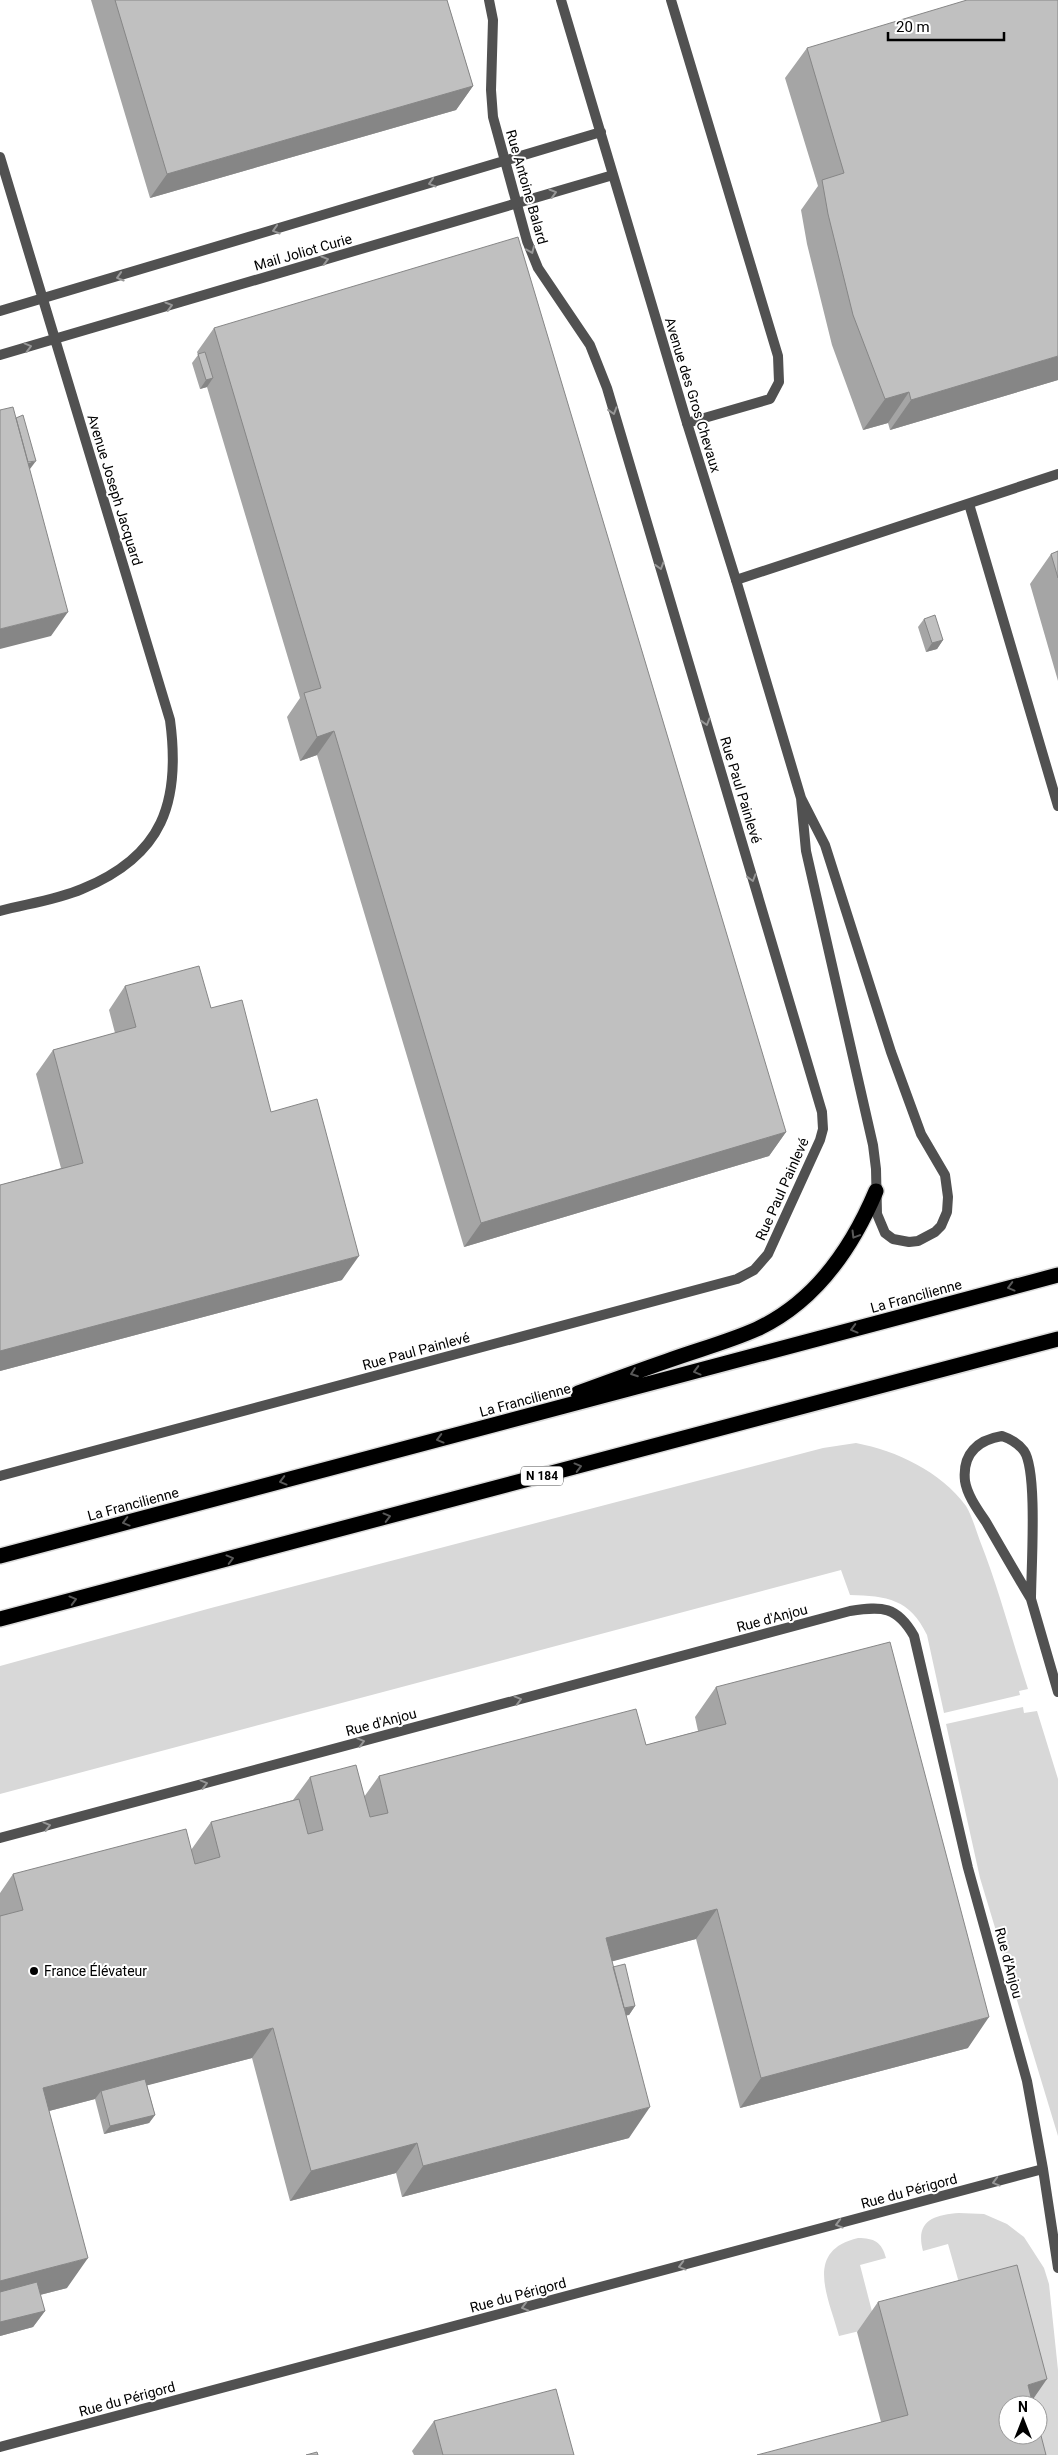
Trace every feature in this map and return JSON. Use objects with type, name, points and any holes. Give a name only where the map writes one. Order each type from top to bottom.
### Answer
[{"type":"highway","points":[[487,1426],[724,1342],[765,1324],[808,1294],[842,1255],[864,1220],[876,1191]]},
{"type":"highway","name":"La Francilienne","points":[[0,1556],[1058,1275]]},
{"type":"highway","name":"N 184","points":[[0,1619],[1058,1339]]},
{"type":"street","name":"Rue Antoine Balard","points":[[488,0],[493,20],[491,90],[493,118],[526,240],[538,268],[573,318],[590,346],[598,364]]},
{"type":"street","name":"Avenue des Gros Chevaux","points":[[561,0],[801,798]]},
{"type":"street","points":[[671,0],[778,356],[779,382],[770,399],[687,423]]},
{"type":"street","name":"Mail Joliot Curie","points":[[0,311],[43,300],[601,132]]},
{"type":"street","name":"Avenue Joseph Jacquard","points":[[0,157],[170,720],[174,754],[174,780],[168,805],[157,832],[142,849],[115,872],[81,890],[0,911]]},
{"type":"street","name":"Mail Joliot Curie","points":[[0,355],[613,175]]},
{"type":"street","name":"Rue Paul Painlevé","points":[[0,1476],[737,1280],[754,1270],[768,1254],[820,1140],[823,1129],[822,1112],[598,364]]},
{"type":"street","points":[[736,580],[1058,474]]},
{"type":"street","points":[[969,504],[1058,806]]},
{"type":"street","points":[[801,798],[825,846],[891,1052],[921,1134],[945,1175],[948,1197],[945,1219],[935,1232],[918,1241],[909,1242],[893,1239],[885,1234],[880,1225],[873,1145],[806,851],[801,798]]},
{"type":"street","points":[[1031,1599],[1032,1500],[1029,1465],[1024,1451],[1014,1441],[1002,1436],[988,1439],[976,1445],[968,1456],[965,1481],[979,1511],[1031,1599],[1058,1692]]},
{"type":"street","name":"Rue d'Anjou","points":[[0,1838],[850,1611],[874,1607],[893,1611],[906,1621],[914,1636],[968,1868],[1027,2081],[1058,2268]]},
{"type":"street","name":"Rue du Périgord","points":[[0,2447],[1043,2169]]},
{"type":"shaded area","points":[[856,1443],[887,1451],[917,1464],[944,1483],[966,1506],[993,1577],[1028,1689],[1019,1691],[1020,1695],[944,1713],[927,1635],[920,1623],[905,1607],[896,1602],[875,1597],[850,1595],[841,1570],[0,1794],[0,1666],[211,1608],[823,1448]]},
{"type":"shaded area","points":[[1023,1707],[1024,1713],[1037,1711],[1058,1779],[1058,2136],[980,1878],[946,1724]]},
{"type":"shaded area","points":[[959,2213],[984,2214],[1007,2224],[1024,2237],[1044,2268],[1049,2284],[1058,2370],[1058,2455],[1017,2455],[1028,2445],[1048,2445],[1048,2395],[1019,2395],[965,2304],[948,2244],[923,2251],[921,2241],[924,2226],[934,2218]]},
{"type":"shaded area","points":[[858,2238],[877,2242],[886,2258],[860,2265],[876,2327],[839,2336],[826,2292],[825,2265],[830,2253],[841,2244]]},
{"type":"building","points":[[115,0],[447,0],[473,86],[167,174]]},
{"type":"building","points":[[967,0],[1058,0],[1058,356],[911,400],[909,392],[885,399],[853,315],[828,214],[822,180],[844,173],[807,48]]},
{"type":"building","points":[[518,237],[786,1132],[481,1223],[334,731],[317,737],[304,693],[321,688],[214,328]]},
{"type":"building","points":[[205,352],[213,378],[206,380],[198,354]]},
{"type":"building","points":[[13,407],[68,612],[0,629],[0,410]]},
{"type":"building","points":[[23,415],[36,461],[28,462],[16,418]]},
{"type":"building","points":[[1058,551],[1058,578],[1051,554]]},
{"type":"building","points":[[935,615],[943,640],[932,643],[924,619]]},
{"type":"building","points":[[199,966],[211,1008],[242,1000],[271,1112],[317,1099],[359,1256],[0,1351],[0,1185],[83,1163],[53,1050],[136,1027],[125,986]]},
{"type":"building","points":[[890,1642],[989,2017],[761,2078],[717,1909],[606,1938],[650,2107],[423,2166],[417,2143],[311,2171],[273,2028],[43,2088],[88,2258],[0,2281],[0,1916],[23,1910],[13,1874],[186,1829],[195,1864],[220,1857],[211,1822],[299,1799],[308,1834],[323,1830],[310,1777],[356,1765],[370,1817],[388,1813],[379,1776],[636,1709],[646,1745],[726,1724],[716,1687]]},
{"type":"building","points":[[625,1964],[635,2006],[624,2008],[613,1967]]},
{"type":"building","points":[[145,2079],[155,2115],[110,2126],[101,2091]]},
{"type":"building","points":[[1017,2265],[1047,2379],[1028,2385],[1030,2395],[998,2395],[998,2445],[1043,2445],[1046,2455],[757,2455],[908,2415],[878,2302]]},
{"type":"building","points":[[37,2282],[45,2311],[0,2322],[0,2292]]},
{"type":"building","points":[[556,2389],[574,2455],[443,2455],[434,2421]]},
{"type":"building","points":[[317,2452],[318,2455],[306,2455]]},
{"type":"place","name":"France Élévateur","points":[[34,1971]]}]
